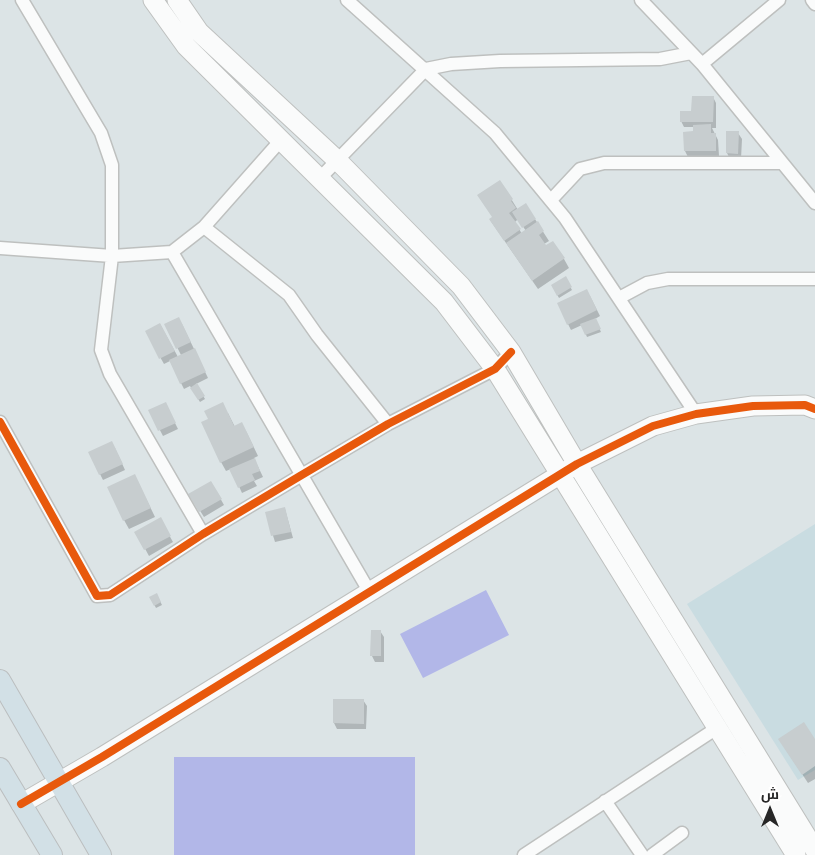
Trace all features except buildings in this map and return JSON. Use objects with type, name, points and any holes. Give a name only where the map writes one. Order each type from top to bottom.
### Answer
[{"type":"main road","points":[[153,0],[186,46],[321,177],[444,302],[495,369],[718,728],[791,853]]},
{"type":"main road","points":[[177,0],[199,32],[338,161],[461,286],[512,352],[577,464],[815,850]]},
{"type":"main road","points":[[21,804],[60,782],[577,464],[653,426],[696,414],[753,406],[812,406]]},
{"type":"main road","points":[[0,680],[101,855]]},
{"type":"main road","points":[[0,768],[52,855]]},
{"type":"street","points":[[22,0],[101,133],[112,165],[112,256],[101,350],[110,374],[203,534]]},
{"type":"street","points":[[347,0],[495,133],[551,200],[696,414]]},
{"type":"street","points":[[641,0],[702,64],[815,203]]},
{"type":"street","points":[[702,64],[779,0]]},
{"type":"street","points":[[812,0],[815,4]]},
{"type":"street","points":[[321,177],[426,69],[451,64],[500,61],[660,59],[691,53]]},
{"type":"street","points":[[0,248],[112,256],[172,252],[204,227],[281,140]]},
{"type":"street","points":[[551,200],[580,169],[604,163],[782,164]]},
{"type":"street","points":[[204,227],[289,295],[317,335],[388,424]]},
{"type":"street","points":[[172,252],[300,476],[369,591]]},
{"type":"street","points":[[619,298],[647,283],[668,279],[815,279]]},
{"type":"street","points":[[0,422],[98,596],[110,595],[203,534],[388,424],[495,369],[512,352]]},
{"type":"street","points":[[524,855],[718,728]]},
{"type":"street","points":[[605,801],[642,855]]},
{"type":"street","points":[[652,855],[682,833]]},
{"type":"shaded area","points":[[815,524],[815,770],[798,780],[687,604]]},
{"type":"shaded area","points":[[486,590],[509,635],[423,678],[400,634]]},
{"type":"shaded area","points":[[174,757],[415,757],[415,855],[174,855]]},
{"type":"cycle path","points":[[0,422],[97,596],[110,595],[203,534],[388,424],[495,369],[511,352]]},
{"type":"cycle path","points":[[21,804],[102,757],[577,464],[653,426],[696,414],[753,406],[805,405],[815,409]]}]
